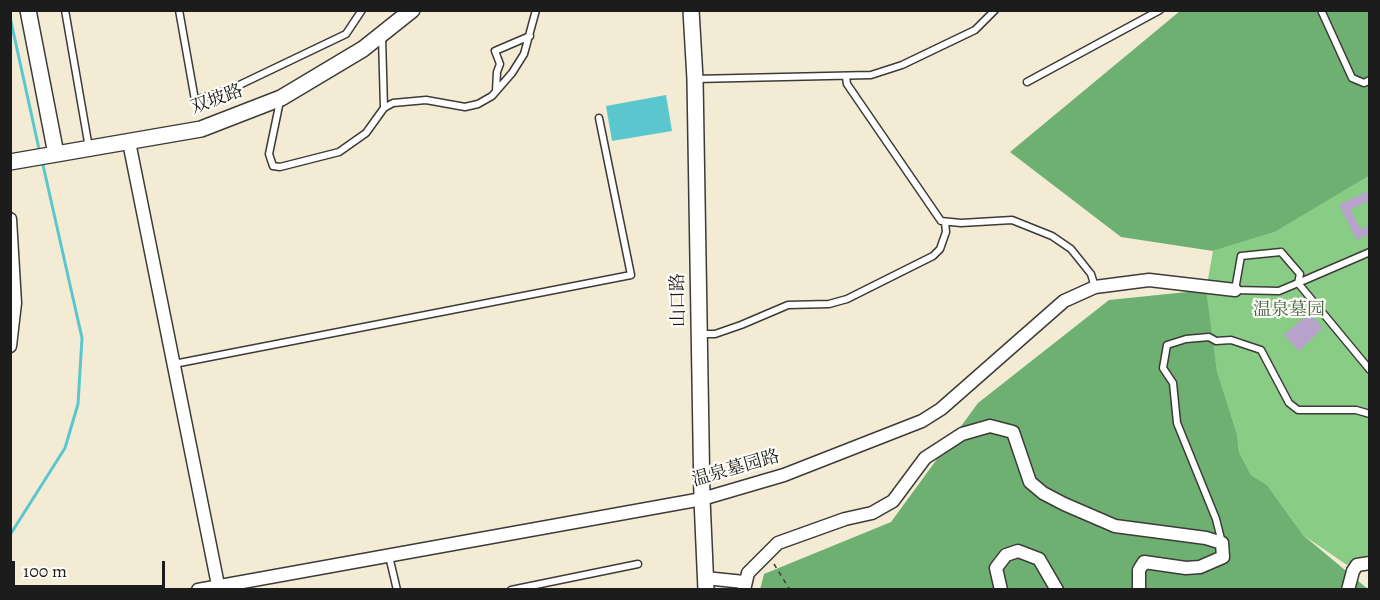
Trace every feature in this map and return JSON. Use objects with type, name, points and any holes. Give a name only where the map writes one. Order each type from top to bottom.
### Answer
[{"type":"street","points":[[28,10],[56,154]]},
{"type":"street","name":"双坡路","points":[[10,162],[201,129],[281,98],[363,49],[412,10]]},
{"type":"street","name":"山口路","points":[[692,10],[702,499],[706,584]]},
{"type":"street","points":[[129,142],[218,588]]},
{"type":"street","points":[[10,219],[15,303],[10,346]]},
{"type":"street","name":"温泉墓园路","points":[[198,590],[702,499],[784,475],[922,421],[941,410],[1064,302],[1095,287],[1149,280],[1235,290]]},
{"type":"street","points":[[706,584],[744,586],[767,553],[778,543],[845,519],[872,513],[893,501],[925,458],[962,434],[990,426],[1012,432],[1030,482],[1043,493],[1064,504],[1115,526],[1206,538],[1222,543],[1223,557],[1200,567],[1186,568],[1144,562],[1139,570],[1139,590]]},
{"type":"street","points":[[1001,590],[996,568],[1006,555],[1018,551],[1039,559],[1056,590]]},
{"type":"street","points":[[1348,590],[1357,565],[1370,563]]},
{"type":"lane","points":[[66,10],[89,149]]},
{"type":"lane","points":[[179,10],[195,100],[231,89],[346,34],[362,10]]},
{"type":"lane","points":[[281,98],[269,154],[273,166],[280,167],[339,152],[366,133],[384,108],[393,103],[417,100],[465,107],[478,104],[496,91],[524,54],[536,10]]},
{"type":"lane","points":[[695,79],[871,75],[902,65],[975,30],[995,10]]},
{"type":"lane","points":[[1027,82],[1160,10]]},
{"type":"lane","points":[[1321,10],[1352,78],[1359,82],[1370,80]]},
{"type":"lane","points":[[382,34],[384,108]]},
{"type":"lane","points":[[496,91],[500,64],[495,51],[530,36]]},
{"type":"lane","points":[[846,77],[847,84],[941,221],[1011,220],[1052,236],[1071,249],[1091,274],[1095,287]]},
{"type":"lane","points":[[173,364],[631,276],[599,118]]},
{"type":"lane","points":[[699,334],[724,331],[788,305],[829,304],[847,299],[933,256],[940,249],[946,232],[945,222]]},
{"type":"lane","points":[[1298,283],[1300,274],[1281,252],[1240,255],[1235,290],[1279,291],[1298,283],[1370,252]]},
{"type":"lane","points":[[1298,283],[1370,370]]},
{"type":"lane","points":[[1222,543],[1216,519],[1177,423],[1173,383],[1163,368],[1167,345],[1186,339],[1209,337],[1216,341],[1231,340],[1261,350],[1289,403],[1298,410],[1356,410],[1370,414]]},
{"type":"lane","points":[[389,556],[397,590]]},
{"type":"lane","points":[[511,590],[638,564]]},
{"type":"path","points":[[767,553],[790,590]]},
{"type":"green space","points":[[1180,11],[1369,11],[1369,176],[1275,232],[1213,251],[1121,237],[1010,152]]},
{"type":"green space","name":"温泉墓园","points":[[1369,176],[1369,560],[1360,557],[1347,565],[1303,535],[1267,485],[1251,475],[1239,452],[1237,434],[1217,371],[1205,296],[1213,251],[1275,232]]},
{"type":"green space","points":[[1206,290],[1217,371],[1237,434],[1239,452],[1251,475],[1267,485],[1303,535],[1369,590],[760,590],[764,574],[891,522],[978,403],[1109,300]]},
{"type":"water","points":[[666,95],[672,131],[612,141],[606,106]]},
{"type":"building","points":[[1370,190],[1370,200],[1350,210],[1361,229],[1370,225],[1370,234],[1357,240],[1339,205]]},
{"type":"building","points":[[1309,313],[1323,328],[1299,351],[1284,335]]},
{"type":"waterway","points":[[10,17],[39,149]]},
{"type":"waterway","points":[[10,535],[65,448],[78,404],[82,338],[43,165]]}]
